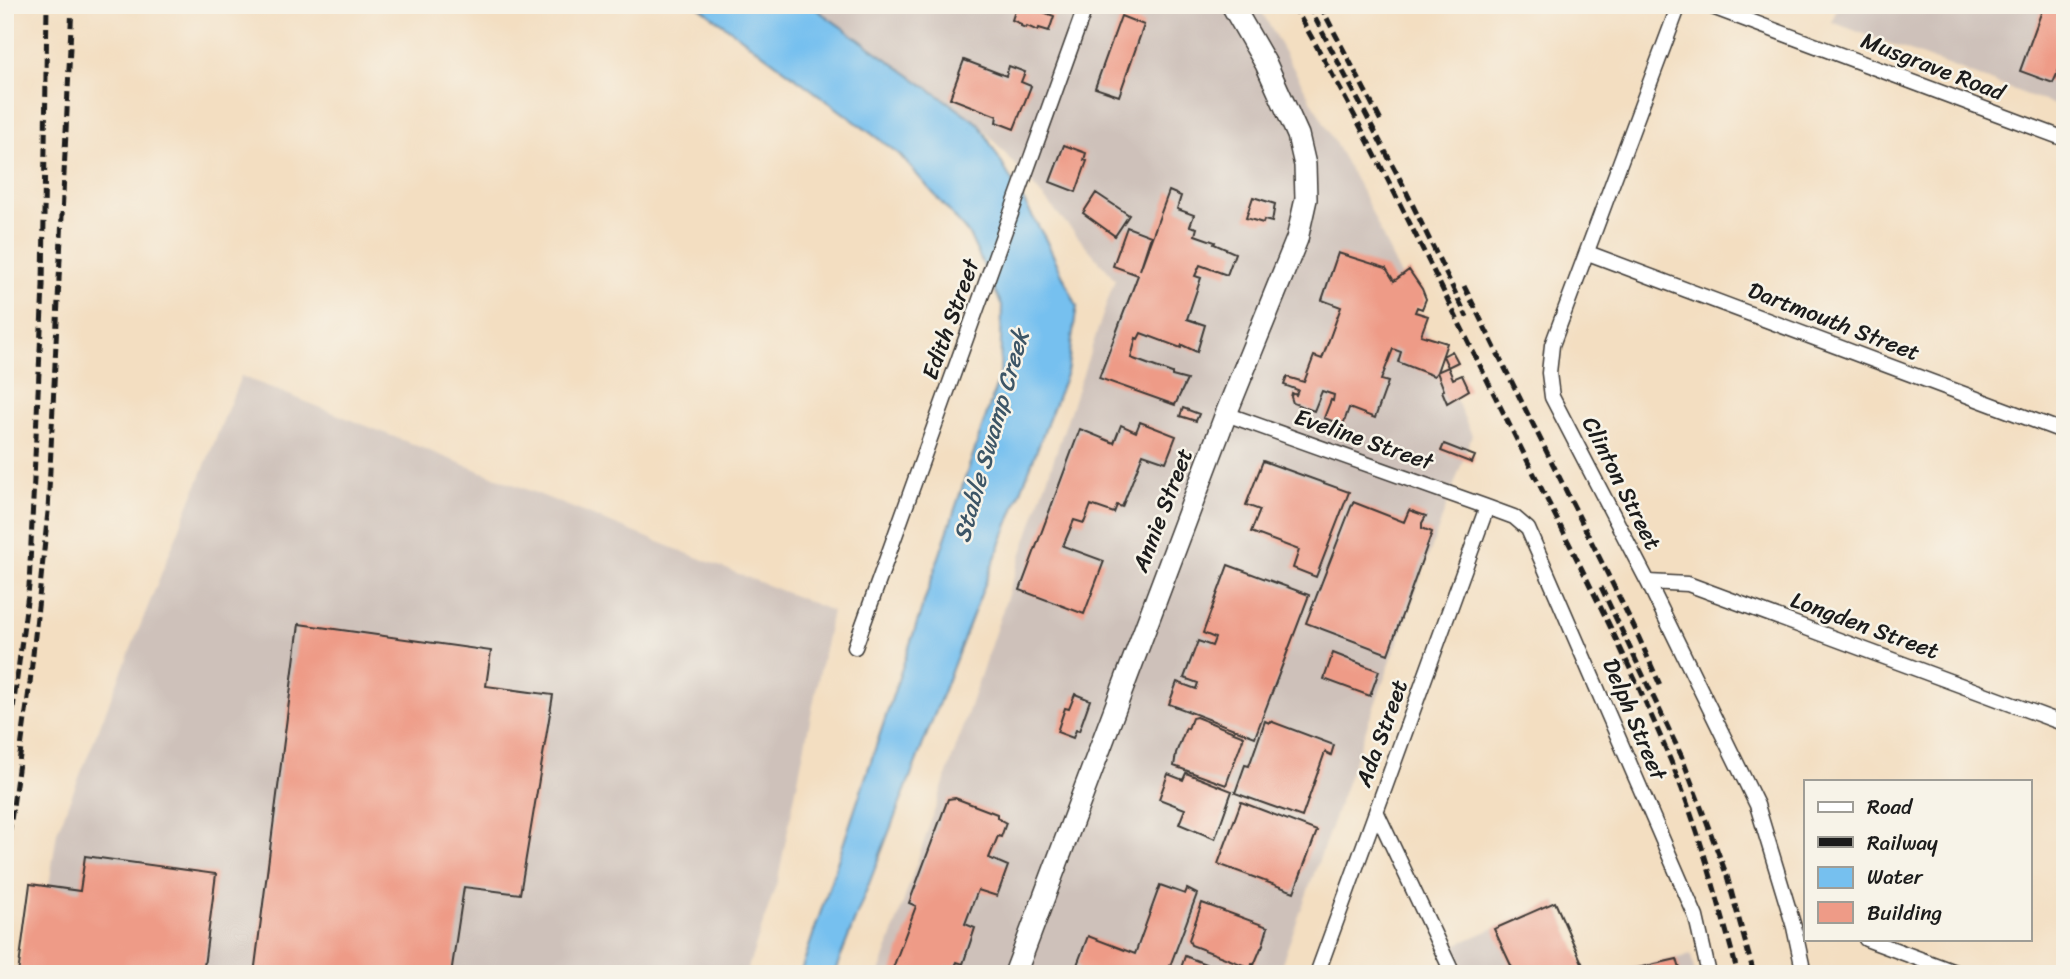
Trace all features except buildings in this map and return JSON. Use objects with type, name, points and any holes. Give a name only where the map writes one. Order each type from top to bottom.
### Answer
[{"type":"street","name":"Edith Street","points":[[855,647],[1086,5]]},
{"type":"street","name":"Annie Street","points":[[1015,974],[1226,414],[1297,239],[1306,199],[1305,164],[1298,135],[1266,64],[1232,5]]},
{"type":"street","name":"Clinton Street","points":[[1679,5],[1552,345],[1549,373],[1552,397],[1648,582],[1757,805],[1800,927],[1804,974]]},
{"type":"street","name":"Musgrave Road","points":[[1707,5],[2065,139]]},
{"type":"street","name":"Dartmouth Street","points":[[1588,253],[2065,432]]},
{"type":"street","name":"Eveline Street","points":[[1226,414],[1487,507]]},
{"type":"street","name":"Ada Street","points":[[1317,974],[1487,507]]},
{"type":"street","name":"Delph Street","points":[[1487,507],[1514,517],[1528,529],[1696,916],[1709,974]]},
{"type":"street","name":"Longden Street","points":[[1648,582],[1688,584],[2065,724]]},
{"type":"street","points":[[1377,813],[1453,974]]},
{"type":"street","points":[[1869,940],[1960,974]]},
{"type":"shaded area","points":[[810,5],[1258,5],[1363,193],[1472,435],[1278,974],[879,974],[1115,279],[979,124]]},
{"type":"shaded area","points":[[1838,5],[2065,5],[2065,109],[1832,22]]},
{"type":"shaded area","points":[[241,376],[832,611],[778,879],[746,974],[36,974],[57,832]]},
{"type":"shaded area","points":[[1556,901],[1586,974],[1467,974],[1453,946]]},
{"type":"shaded area","points":[[1691,955],[1695,974],[1603,974]]},
{"type":"water","name":"Stable Swamp Creek","points":[[697,5],[810,5],[979,124],[1045,238],[1077,306],[1067,372],[834,974],[800,974],[1000,374],[1002,306],[969,234],[899,154]]},
{"type":"railway","points":[[5,770],[29,586],[43,286],[47,5]]},
{"type":"railway","points":[[5,864],[30,683],[48,512],[72,5]]},
{"type":"railway","points":[[1293,5],[1400,204],[1630,670],[1690,811],[1738,974]]},
{"type":"railway","points":[[1308,5],[1403,185],[1467,317]]},
{"type":"railway","points":[[1320,5],[1382,123]]},
{"type":"railway","points":[[1464,286],[1635,629],[1660,685]]},
{"type":"railway","points":[[1601,587],[1681,755],[1727,876],[1754,974]]}]
